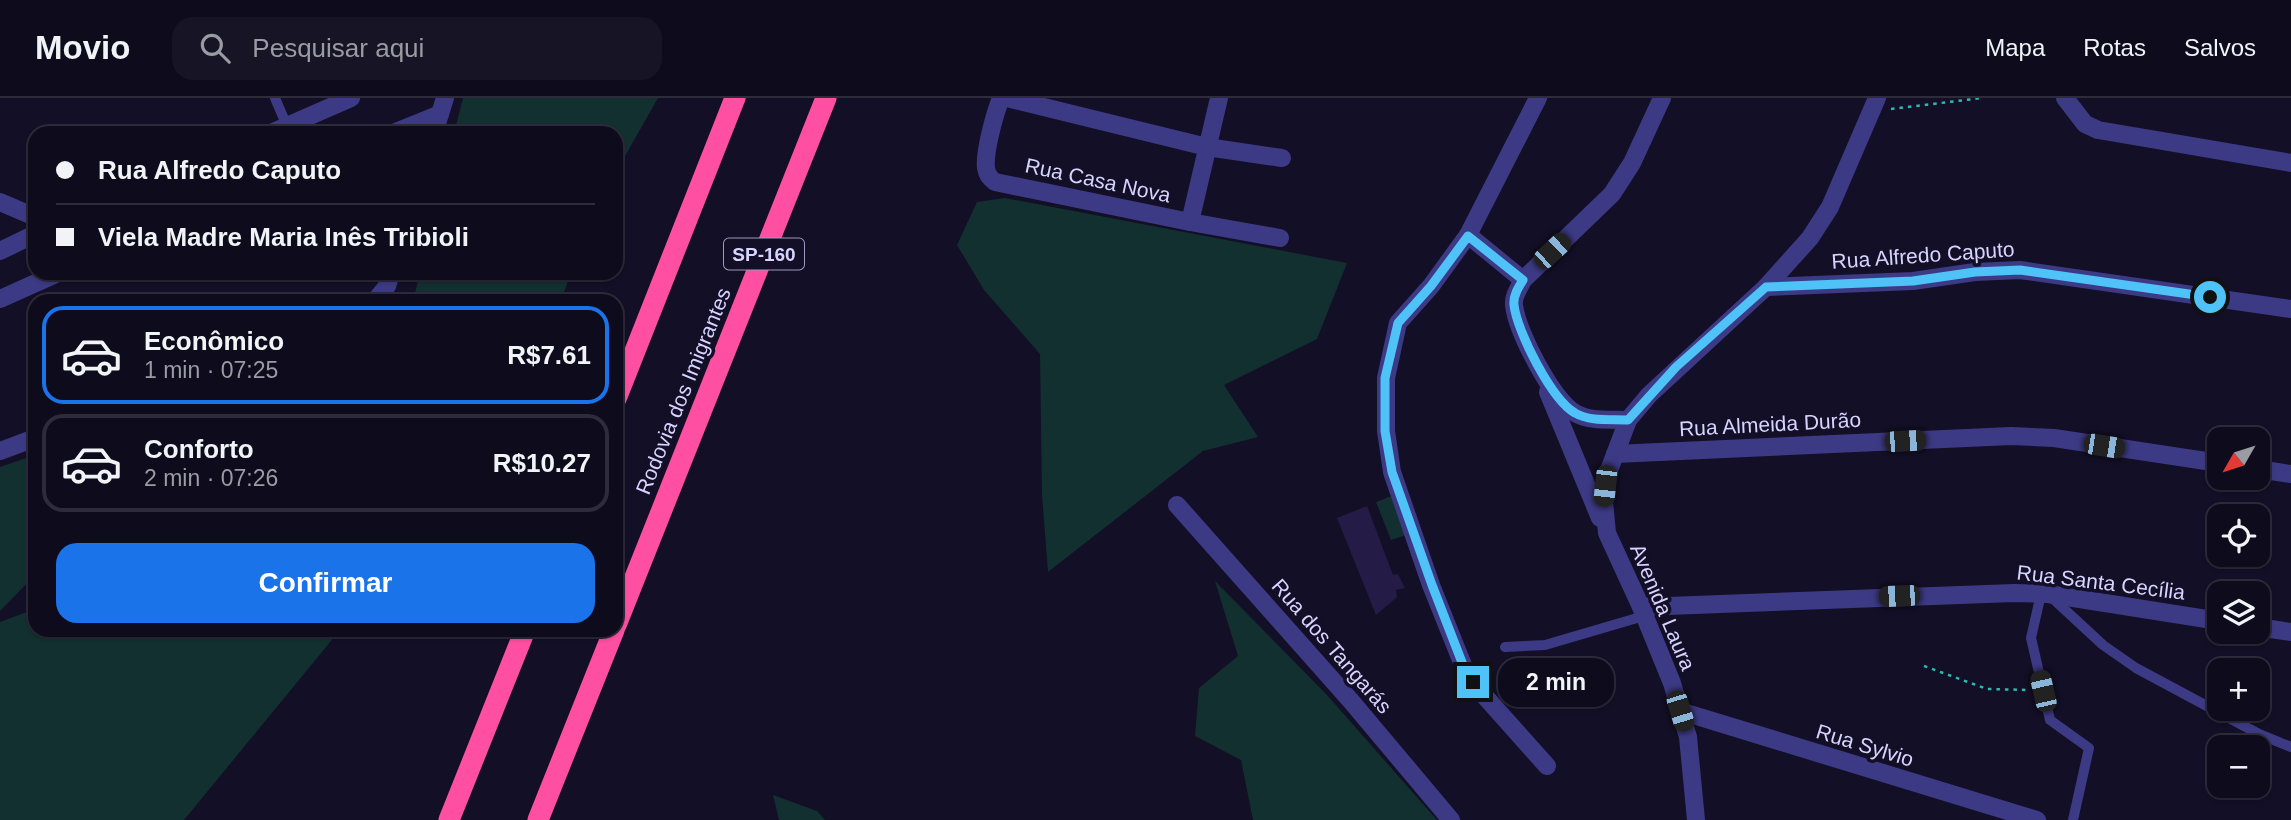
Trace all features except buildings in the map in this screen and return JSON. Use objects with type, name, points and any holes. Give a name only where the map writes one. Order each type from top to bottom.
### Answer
[{"type":"highway","points":[[623,381],[735,98]]},
{"type":"highway","name":"Rodovia dos Imigrantes","points":[[623,607],[826,98]]},
{"type":"highway","points":[[449,820],[521,637]]},
{"type":"highway","points":[[538,820],[611,637]]},
{"type":"street","points":[[288,126],[351,98]]},
{"type":"street","name":"Rua Casa Nova","points":[[1001,98],[994,114],[986,167],[989,177],[995,182],[1280,238]]},
{"type":"street","points":[[1007,98],[1208,147],[1282,158]]},
{"type":"street","points":[[1190,222],[1219,98]]},
{"type":"street","points":[[1607,533],[1562,430],[1514,304],[1519,287],[1623,180],[1662,98]]},
{"type":"street","points":[[2065,98],[2085,124],[2098,130],[2291,163]]},
{"type":"street","points":[[1539,99],[1468,236],[1431,286],[1398,323],[1385,378],[1385,431],[1392,472],[1463,665],[1473,682],[1546,766]]},
{"type":"street","points":[[1541,372],[1568,409],[1578,415],[1628,420],[1676,367],[1766,287],[1810,238],[1830,207],[1874,105]]},
{"type":"street","points":[[406,126],[443,106]]},
{"type":"street","points":[[436,126],[443,106]]},
{"type":"street","points":[[0,202],[28,214]]},
{"type":"street","points":[[1468,236],[1519,287]]},
{"type":"street","points":[[0,251],[28,237]]},
{"type":"street","name":"Rua Alfredo Caputo","points":[[1766,287],[1913,281],[1975,272],[2020,270],[2291,309]]},
{"type":"street","points":[[0,299],[42,280]]},
{"type":"street","name":"Avenida Laura","points":[[1628,420],[1608,473],[1604,502],[1607,533],[1672,683],[1688,737],[1696,820]]},
{"type":"street","name":"Rua Almeida Durão","points":[[1615,454],[2011,436],[2054,438],[2207,461]]},
{"type":"street","points":[[0,451],[28,441]]},
{"type":"street","points":[[2270,471],[2291,474]]},
{"type":"street","name":"Rua dos Tangarás","points":[[1177,505],[1351,701],[1451,820]]},
{"type":"street","name":"Rua Santa Cecília","points":[[1642,611],[1766,600],[2045,594],[2207,619]]},
{"type":"street","points":[[2270,628],[2291,632]]},
{"type":"street","name":"Rua Sylvio","points":[[1680,711],[2037,820]]},
{"type":"lane","points":[[275,98],[278,126]]},
{"type":"lane","points":[[2073,820],[2089,748],[2050,720],[2031,638],[2045,594],[2103,645],[2136,668],[2259,734],[2291,747]]},
{"type":"lane","points":[[1504,647],[1545,645],[1642,611]]},
{"type":"path","points":[[1874,105],[1982,98]]},
{"type":"path","points":[[1924,666],[1987,690],[2043,691]]},
{"type":"green space","points":[[463,98],[658,98],[623,160],[623,126],[456,126]]},
{"type":"green space","points":[[1005,198],[1347,263],[1317,339],[1224,385],[1258,437],[1203,451],[1048,572],[1042,495],[1040,354],[984,290],[957,245],[977,202]]},
{"type":"green space","points":[[418,280],[568,280],[564,294],[415,294]]},
{"type":"green space","points":[[28,457],[28,582],[0,611],[0,467]]},
{"type":"green space","points":[[1394,495],[1409,534],[1391,540],[1376,502]]},
{"type":"green space","points":[[1215,581],[1327,695],[1437,820],[1253,820],[1241,760],[1195,736],[1199,688],[1238,656]]},
{"type":"green space","points":[[28,612],[28,637],[334,637],[184,820],[0,820],[0,622]]},
{"type":"green space","points":[[773,795],[817,811],[825,820],[779,820]]},
{"type":"route","points":[[1473,682],[1463,665],[1432,585],[1392,472],[1385,431],[1385,378],[1398,323],[1431,286],[1468,236],[1523,280],[1514,304],[1528,347],[1541,372],[1568,409],[1590,418],[1628,420],[1676,367],[1766,287],[1913,281],[1975,272],[2020,270],[2210,297]]}]
